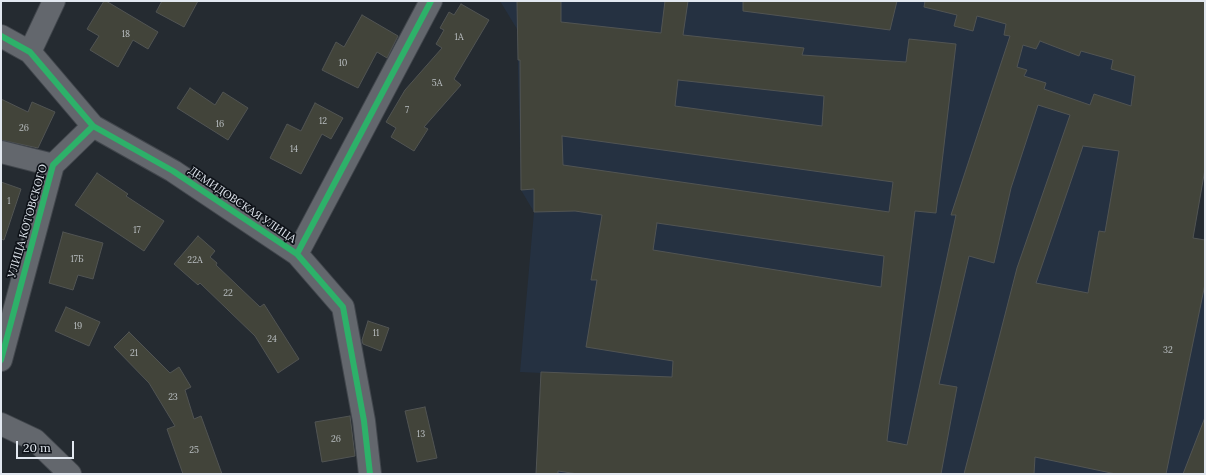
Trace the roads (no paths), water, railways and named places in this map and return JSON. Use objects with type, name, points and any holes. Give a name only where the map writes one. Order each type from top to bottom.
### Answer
[{"type":"street","points":[[30,52],[54,1]]},
{"type":"street","points":[[297,254],[431,1]]},
{"type":"street","points":[[1,36],[30,52],[93,126]]},
{"type":"street","name":"ДЕМИДОВСКАЯ УЛИЦА","points":[[93,126],[173,171],[297,254],[343,307],[364,421],[370,474]]},
{"type":"street","name":"УЛИЦА КОТОВСКОГО","points":[[1,360],[53,165],[93,126]]},
{"type":"street","points":[[1,152],[53,165]]},
{"type":"street","points":[[1,424],[35,440],[70,474]]}]
